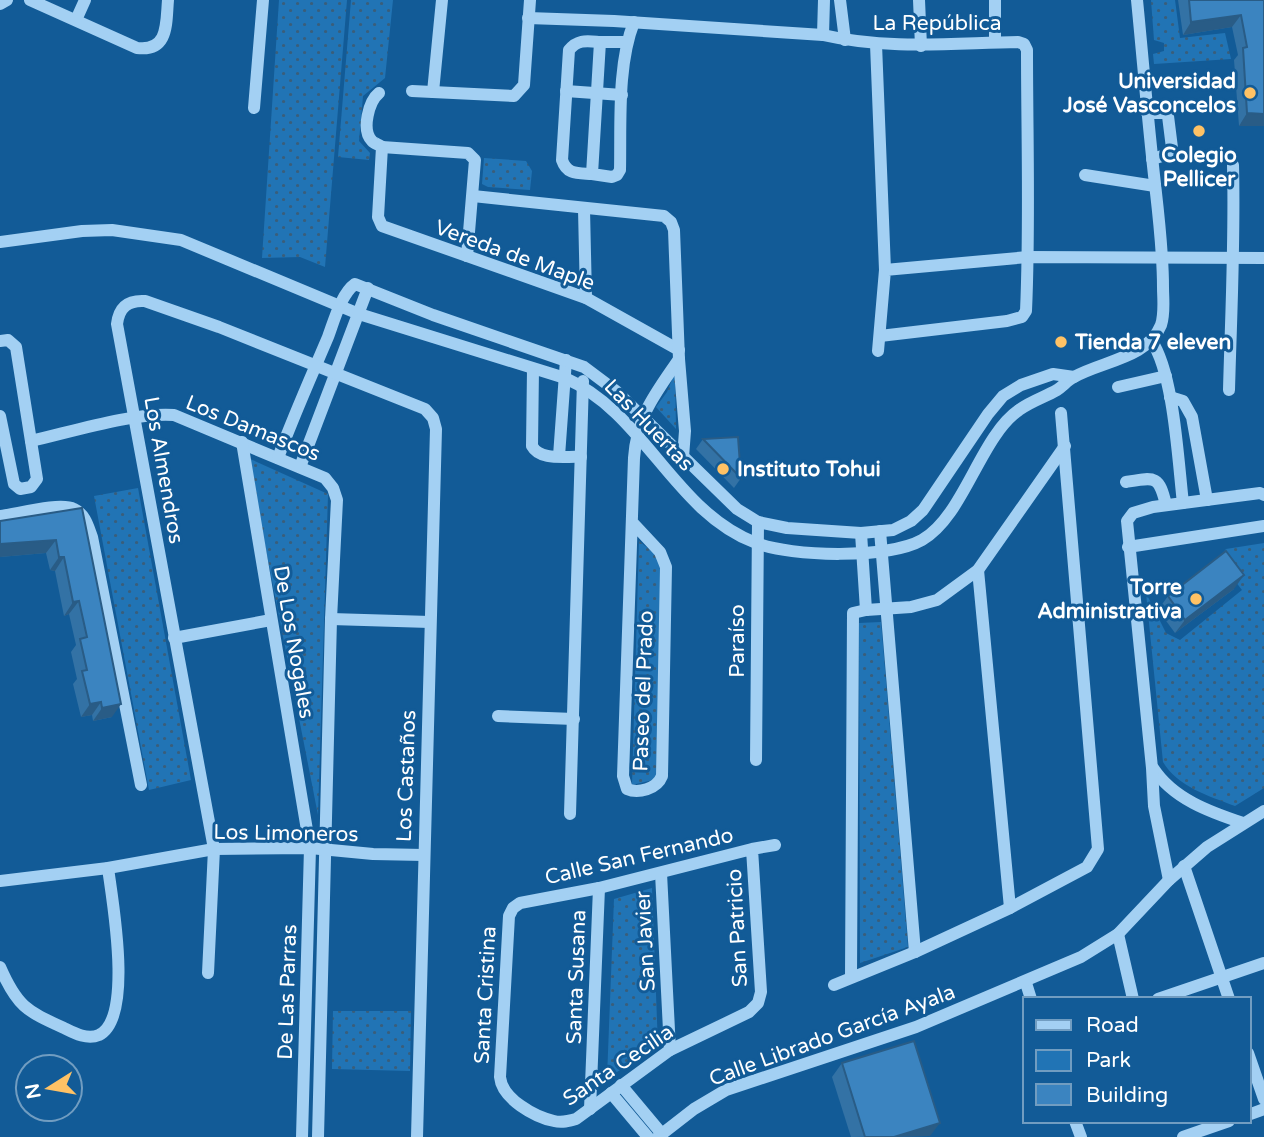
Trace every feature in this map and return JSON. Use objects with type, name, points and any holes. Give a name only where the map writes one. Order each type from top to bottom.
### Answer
[{"type":"street","points":[[0,4],[6,0]]},
{"type":"street","points":[[30,0],[146,50],[161,42],[166,25],[168,0]]},
{"type":"street","points":[[76,20],[85,0]]},
{"type":"street","points":[[254,108],[263,0]]},
{"type":"street","points":[[433,92],[442,0]]},
{"type":"street","points":[[412,90],[513,96],[520,91],[524,85],[530,0]]},
{"type":"street","points":[[823,35],[824,0]]},
{"type":"street","points":[[840,0],[845,40]]},
{"type":"street","points":[[919,0],[921,46]]},
{"type":"street","points":[[995,0],[995,42]]},
{"type":"street","points":[[1137,0],[1163,256],[1163,310],[1160,325],[1151,340],[1159,351],[1166,376],[1183,503]]},
{"type":"street","name":"La República","points":[[528,18],[823,35],[876,44],[1024,44],[1027,50],[1026,312],[1021,317],[1007,321],[880,335]]},
{"type":"street","points":[[627,43],[583,41],[575,43],[569,50],[562,160],[570,172],[612,177],[620,170],[622,94],[627,43],[634,23]]},
{"type":"street","points":[[592,174],[600,42]]},
{"type":"street","points":[[876,44],[885,270],[878,351]]},
{"type":"street","points":[[566,91],[622,94]]},
{"type":"street","points":[[379,93],[369,106],[367,133],[372,142],[382,147],[468,152],[475,160],[467,256]]},
{"type":"street","points":[[1147,113],[1166,113],[1172,148],[1169,154],[1152,159]]},
{"type":"street","name":"Vereda de Maple","points":[[382,147],[378,217],[382,226],[586,298],[679,355]]},
{"type":"street","points":[[1229,390],[1233,165]]},
{"type":"street","points":[[1085,175],[1155,186]]},
{"type":"street","points":[[473,195],[663,216],[671,222],[674,230],[685,431],[682,457]]},
{"type":"street","points":[[583,209],[586,298]]},
{"type":"street","name":"Las Huertas","points":[[0,242],[82,230],[112,230],[181,240],[359,314],[565,378],[582,386],[607,405],[704,511],[725,529],[757,544],[783,550],[862,552],[902,547],[923,539],[939,525],[955,503],[1004,424],[1016,411],[1057,390],[1074,377],[1135,351],[1151,340]]},
{"type":"street","points":[[885,270],[1028,257],[1264,258]]},
{"type":"street","name":"Las Huertas","points":[[340,307],[351,286],[358,284],[433,315],[584,367],[617,391],[737,509],[758,522],[823,532],[894,530],[911,521],[923,510],[1003,396],[1021,385],[1052,374],[1074,377]]},
{"type":"street","points":[[300,467],[368,288]]},
{"type":"street","name":"Los Almendros","points":[[208,973],[214,849],[117,324],[118,313],[126,304],[145,301],[219,327],[425,409],[433,418]]},
{"type":"street","points":[[278,458],[340,307]]},
{"type":"street","points":[[0,341],[8,340],[16,347],[37,479],[31,487],[20,489],[14,484],[0,416]]},
{"type":"street","name":"Paseo del Prado","points":[[632,522],[660,552],[666,567],[662,776],[655,785],[637,791],[627,789],[623,776],[632,522],[636,434],[643,416],[679,355]]},
{"type":"street","points":[[559,456],[566,360]]},
{"type":"street","points":[[570,814],[584,367]]},
{"type":"street","points":[[533,369],[532,446],[535,452],[542,456],[581,457]]},
{"type":"street","points":[[1118,387],[1166,376]]},
{"type":"street","points":[[1170,397],[1183,401],[1192,417],[1207,500]]},
{"type":"street","points":[[834,985],[915,952],[1010,908],[1087,867],[1098,849],[1061,413]]},
{"type":"street","name":"Los Damascos","points":[[31,441],[135,418],[159,414],[174,415],[325,478],[333,488]]},
{"type":"street","name":"Los Castaños","points":[[417,1137],[436,429],[433,418]]},
{"type":"street","name":"De Los Nogales","points":[[242,442],[310,848]]},
{"type":"street","points":[[851,977],[852,616],[856,611],[911,607],[937,600],[978,570],[1065,446]]},
{"type":"street","points":[[1126,482],[1151,478],[1156,480],[1161,486],[1166,505]]},
{"type":"street","name":"De Los Nogales","points":[[326,849],[331,619],[337,500],[333,488]]},
{"type":"street","points":[[1169,880],[1154,806],[1127,521],[1137,511],[1166,505],[1261,493],[1264,495]]},
{"type":"street","points":[[0,516],[65,507],[76,509],[86,520],[95,550],[141,786]]},
{"type":"street","name":"Paraíso","points":[[756,761],[758,522]]},
{"type":"street","points":[[1128,547],[1264,526]]},
{"type":"street","points":[[880,531],[915,952]]},
{"type":"street","points":[[862,533],[866,610]]},
{"type":"street","points":[[978,570],[1010,908]]},
{"type":"street","points":[[331,619],[430,622]]},
{"type":"street","points":[[174,638],[271,620]]},
{"type":"street","points":[[498,716],[574,719]]},
{"type":"street","points":[[1152,768],[1163,785],[1212,812],[1243,823]]},
{"type":"street","name":"Calle Librado García Ayala","points":[[660,1136],[694,1109],[726,1090],[916,1027],[1026,983],[1081,957],[1118,934],[1184,866],[1264,811]]},
{"type":"street","name":"Calle San Fernando","points":[[513,908],[520,903],[599,888],[775,845]]},
{"type":"street","name":"Los Limoneros","points":[[0,881],[108,868],[214,849],[310,848],[373,854],[424,855]]},
{"type":"street","name":"De Las Parras","points":[[302,1137],[310,848]]},
{"type":"street","name":"De Las Parras","points":[[318,1137],[326,849]]},
{"type":"street","name":"San Patricio","points":[[752,849],[761,992],[758,1003]]},
{"type":"street","points":[[1184,866],[1228,997]]},
{"type":"street","points":[[0,967],[18,1001],[32,1013],[90,1037],[109,1027],[116,1004],[119,964],[108,868]]},
{"type":"street","name":"San Javier","points":[[661,873],[670,1049]]},
{"type":"street","name":"Santa Susana","points":[[590,1109],[599,888]]},
{"type":"street","name":"Santa Cristina","points":[[501,1086],[509,916],[513,908]]},
{"type":"street","points":[[1118,934],[1133,997]]},
{"type":"street","points":[[1164,997],[1264,963]]},
{"type":"street","points":[[1026,983],[1030,997]]},
{"type":"street","name":"Santa Cecilia","points":[[501,1086],[517,1102],[535,1114],[555,1122],[576,1119],[670,1049],[749,1012],[758,1003]]},
{"type":"street","points":[[1250,1059],[1264,1099]]},
{"type":"street","points":[[616,1089],[660,1136]]},
{"type":"street","points":[[616,1089],[648,1137]]},
{"type":"street","points":[[1183,1137],[1223,1123]]},
{"type":"green space","points":[[279,0],[347,0],[325,267],[300,257],[262,258]]},
{"type":"green space","points":[[351,0],[393,0],[385,78],[363,96],[359,141],[370,153],[369,160],[338,157]]},
{"type":"green space","points":[[1151,0],[1175,0],[1180,38],[1225,33],[1231,59],[1154,64],[1153,54],[1164,51],[1164,43],[1154,40]]},
{"type":"green space","points":[[484,158],[526,161],[532,171],[530,190],[488,187],[482,184]]},
{"type":"green space","points":[[675,372],[676,429],[656,407],[667,392]]},
{"type":"green space","points":[[248,458],[328,494],[318,815]]},
{"type":"green space","points":[[138,488],[191,780],[149,790],[94,496]]},
{"type":"green space","points":[[639,541],[661,559],[657,779],[632,785]]},
{"type":"green space","points":[[1264,543],[1264,788],[1235,806],[1186,784],[1169,771],[1163,762],[1146,593],[1166,633],[1180,640],[1242,590],[1218,559],[1226,549]]},
{"type":"green space","points":[[881,622],[908,947],[860,963],[859,623]]},
{"type":"green space","points":[[652,888],[658,1047],[607,1078],[614,899]]},
{"type":"green space","points":[[333,1011],[411,1011],[410,1071],[332,1069]]},
{"type":"building","points":[[1189,0],[1264,0],[1264,114],[1247,113],[1243,48],[1247,47],[1241,15],[1191,22]]},
{"type":"building","points":[[738,437],[741,478],[703,439]]},
{"type":"building","points":[[82,508],[121,704],[102,708],[101,702],[90,704],[82,671],[87,670],[80,639],[87,637],[79,601],[73,602],[64,557],[59,557],[56,540],[0,544],[0,521]]},
{"type":"building","name":"Torre Administrativa","points":[[1226,551],[1244,575],[1185,620],[1168,596]]},
{"type":"building","points":[[914,1041],[940,1123],[894,1137],[865,1137],[842,1063]]},
{"type":"place","name":"Universidad José Vasconcelos","points":[[1250,93]]},
{"type":"place","name":"Colegio Pellicer","points":[[1199,131]]},
{"type":"place","name":"Tienda 7 eleven","points":[[1061,342]]},
{"type":"place","name":"Instituto Tohui","points":[[723,469]]},
{"type":"place","name":"Torre Administrativa","points":[[1196,599]]}]
